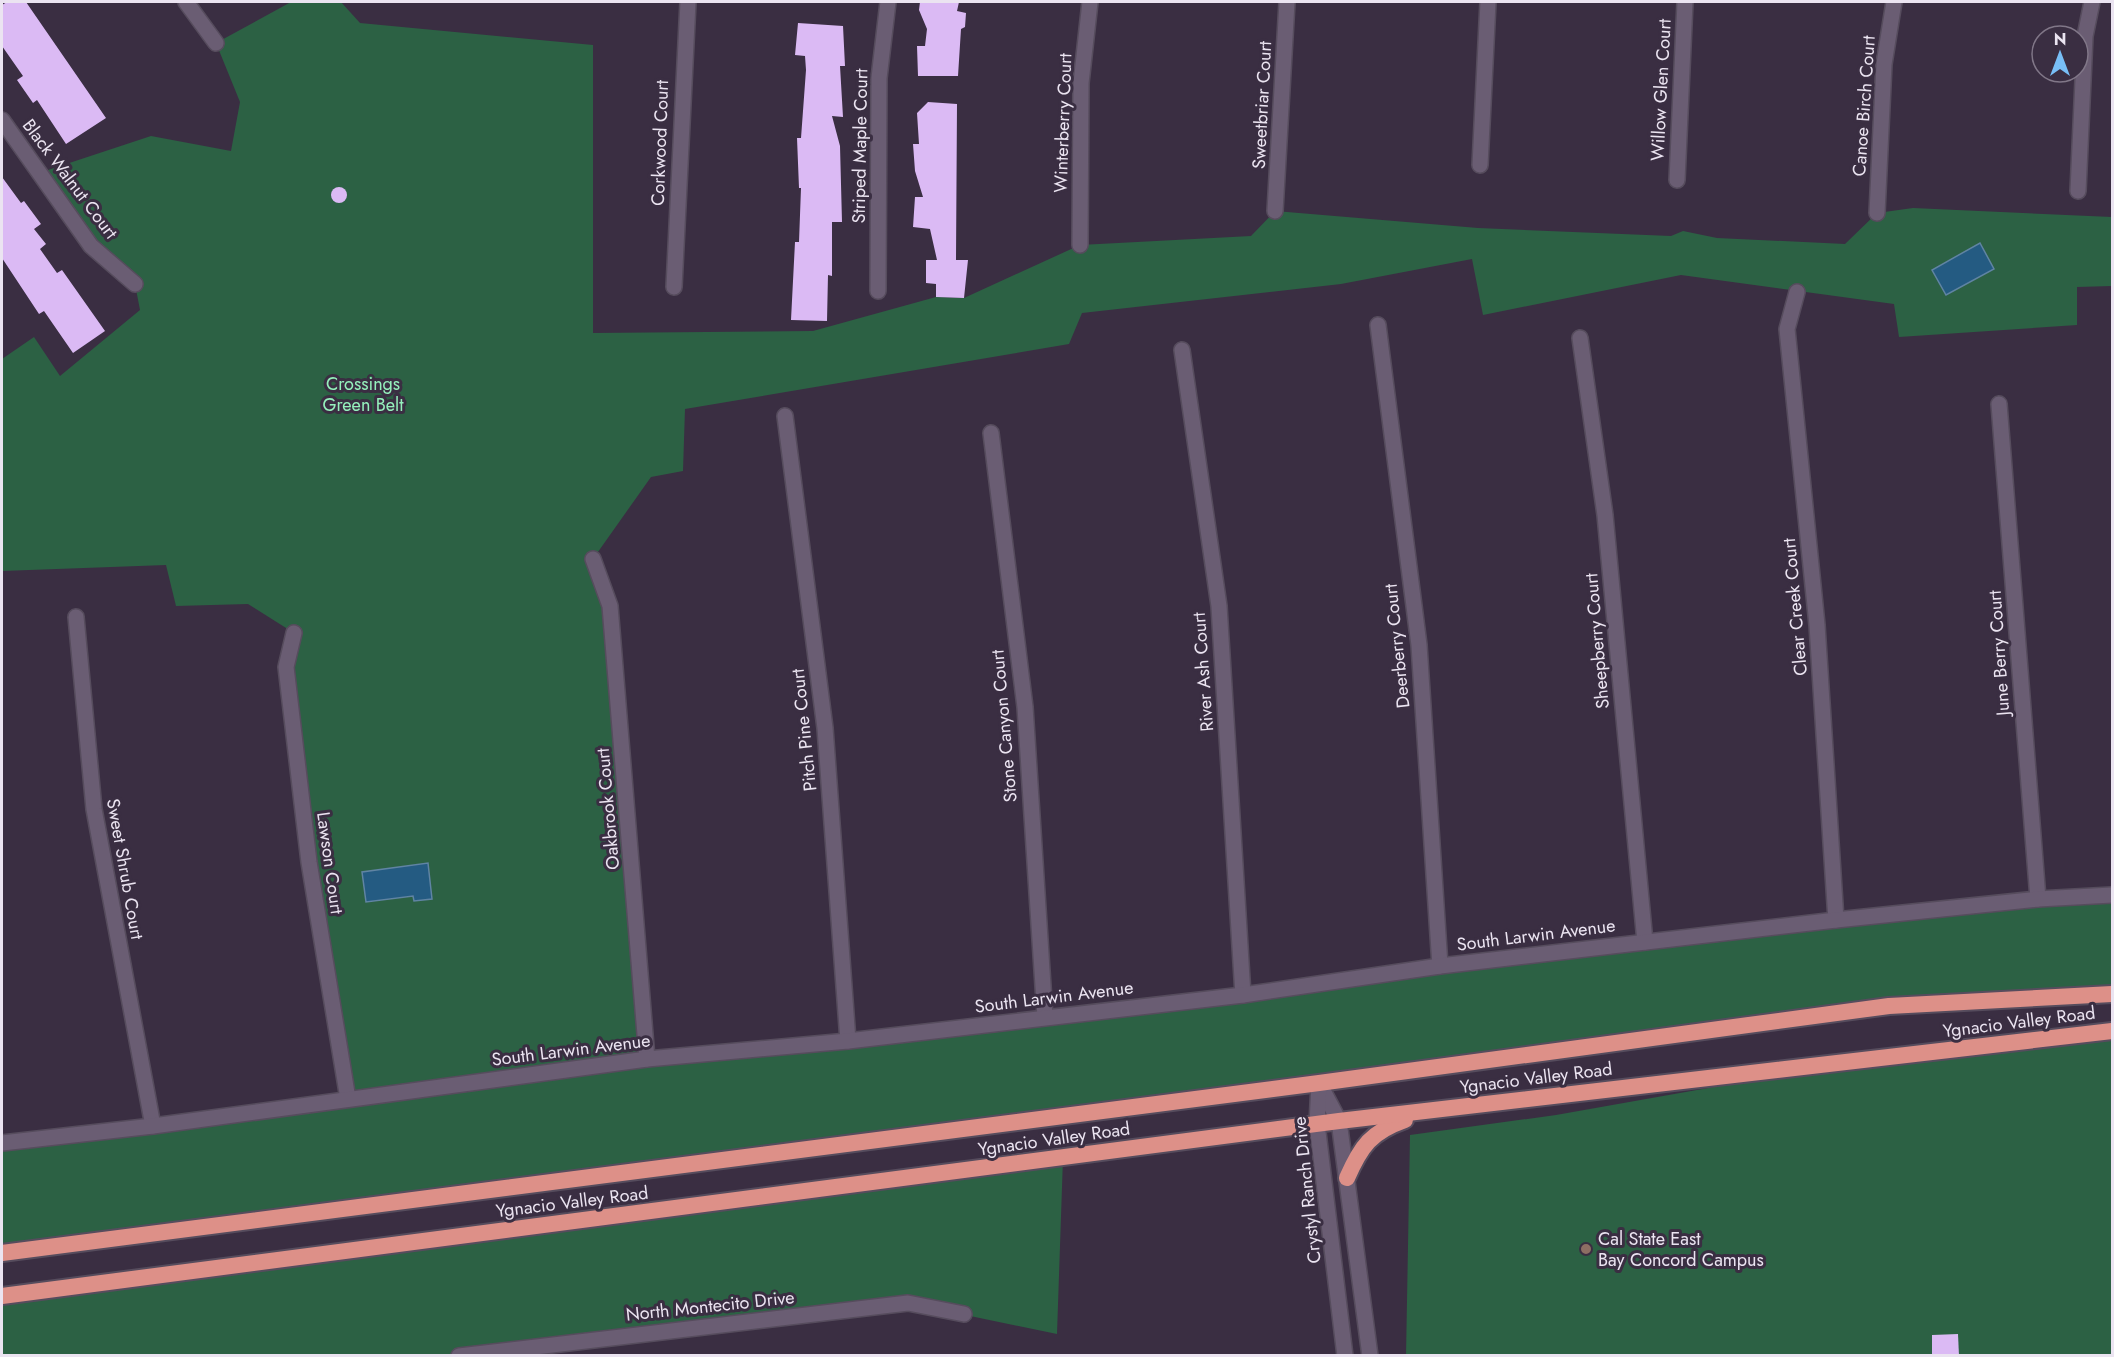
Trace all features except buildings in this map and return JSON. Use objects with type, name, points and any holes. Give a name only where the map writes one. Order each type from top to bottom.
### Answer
[{"type":"highway","name":"Ygnacio Valley Road","points":[[2,1253],[1319,1083],[1890,1006],[2112,994]]},
{"type":"highway","name":"Ygnacio Valley Road","points":[[2,1296],[1339,1120],[2112,1031]]},
{"type":"highway","points":[[1347,1178],[1359,1150],[1383,1128],[1436,1109]]},
{"type":"street","points":[[186,2],[216,43]]},
{"type":"street","name":"Corkwood Court","points":[[674,287],[688,2]]},
{"type":"street","name":"Striped Maple Court","points":[[878,291],[879,78],[888,2]]},
{"type":"street","name":"Winterberry Court","points":[[1080,245],[1081,83],[1090,2]]},
{"type":"street","name":"Sweetbriar Court","points":[[1275,210],[1287,2]]},
{"type":"street","points":[[1480,165],[1488,2]]},
{"type":"street","name":"Willow Glen Court","points":[[1677,180],[1685,2]]},
{"type":"street","name":"Canoe Birch Court","points":[[1877,213],[1884,64],[1894,2]]},
{"type":"street","points":[[2078,191],[2085,36],[2092,2]]},
{"type":"street","name":"Black Walnut Court","points":[[2,120],[92,246],[135,284]]},
{"type":"street","name":"Clear Creek Court","points":[[1797,292],[1787,329],[1817,625],[1836,920]]},
{"type":"street","name":"Deerberry Court","points":[[1378,325],[1419,645],[1440,966]]},
{"type":"street","name":"Sheepberry Court","points":[[1580,338],[1605,515],[1645,942]]},
{"type":"street","name":"River Ash Court","points":[[1182,350],[1219,606],[1243,995]]},
{"type":"street","name":"June Berry Court","points":[[1999,404],[2038,899]]},
{"type":"street","name":"Pitch Pine Court","points":[[785,416],[825,728],[848,1041]]},
{"type":"street","name":"Stone Canyon Court","points":[[991,433],[1024,707],[1045,1017]]},
{"type":"street","name":"Oakbrook Court","points":[[593,559],[610,606],[647,1059]]},
{"type":"street","name":"Sweet Shrub Court","points":[[76,617],[94,809],[153,1126]]},
{"type":"street","name":"Lawson Court","points":[[294,633],[286,667],[309,862],[348,1099]]},
{"type":"street","name":"South Larwin Avenue","points":[[2,1143],[153,1126],[647,1059],[848,1041],[1243,995],[1440,966],[1836,920],[2038,899],[2112,895]]},
{"type":"street","name":"Crystyl Ranch Drive","points":[[1319,1083],[1339,1120],[1370,1356]]},
{"type":"street","name":"Crystyl Ranch Drive","points":[[1319,1083],[1317,1124],[1345,1356]]},
{"type":"street","name":"North Montecito Drive","points":[[459,1356],[543,1350],[908,1303],[964,1314]]},
{"type":"green space","name":"Crossings Green Belt","points":[[291,2],[341,2],[360,23],[593,45],[593,333],[813,331],[936,297],[964,298],[1080,245],[1251,236],[1275,211],[1478,228],[1671,236],[1683,231],[1717,238],[1845,244],[1877,213],[1913,208],[2112,217],[2112,286],[2077,287],[2077,325],[1899,337],[1894,304],[1681,275],[1483,315],[1472,259],[1341,284],[1082,313],[1069,344],[685,409],[683,471],[651,477],[593,559],[610,606],[648,1059],[2112,895],[2112,994],[1889,1006],[2,1253],[2,1143],[348,1099],[286,667],[294,633],[248,604],[176,606],[166,565],[2,571],[2,359],[34,337],[60,376],[140,310],[135,284],[91,246],[39,173],[151,136],[231,151],[240,102],[216,43]]},
{"type":"green space","name":"Cal State East Bay Concord Campus","points":[[2112,1031],[2112,1355],[1406,1356],[1410,1135],[1556,1115],[1866,1060]]},
{"type":"green space","points":[[1063,1158],[1057,1334],[908,1303],[459,1356],[2,1356],[2,1296]]},
{"type":"water","points":[[1980,243],[1994,269],[1946,295],[1932,270]]},
{"type":"water","points":[[428,863],[432,899],[414,901],[413,896],[366,902],[362,872]]},
{"type":"place","name":"Cal State East Bay Concord Campus","points":[[1586,1249]]}]
